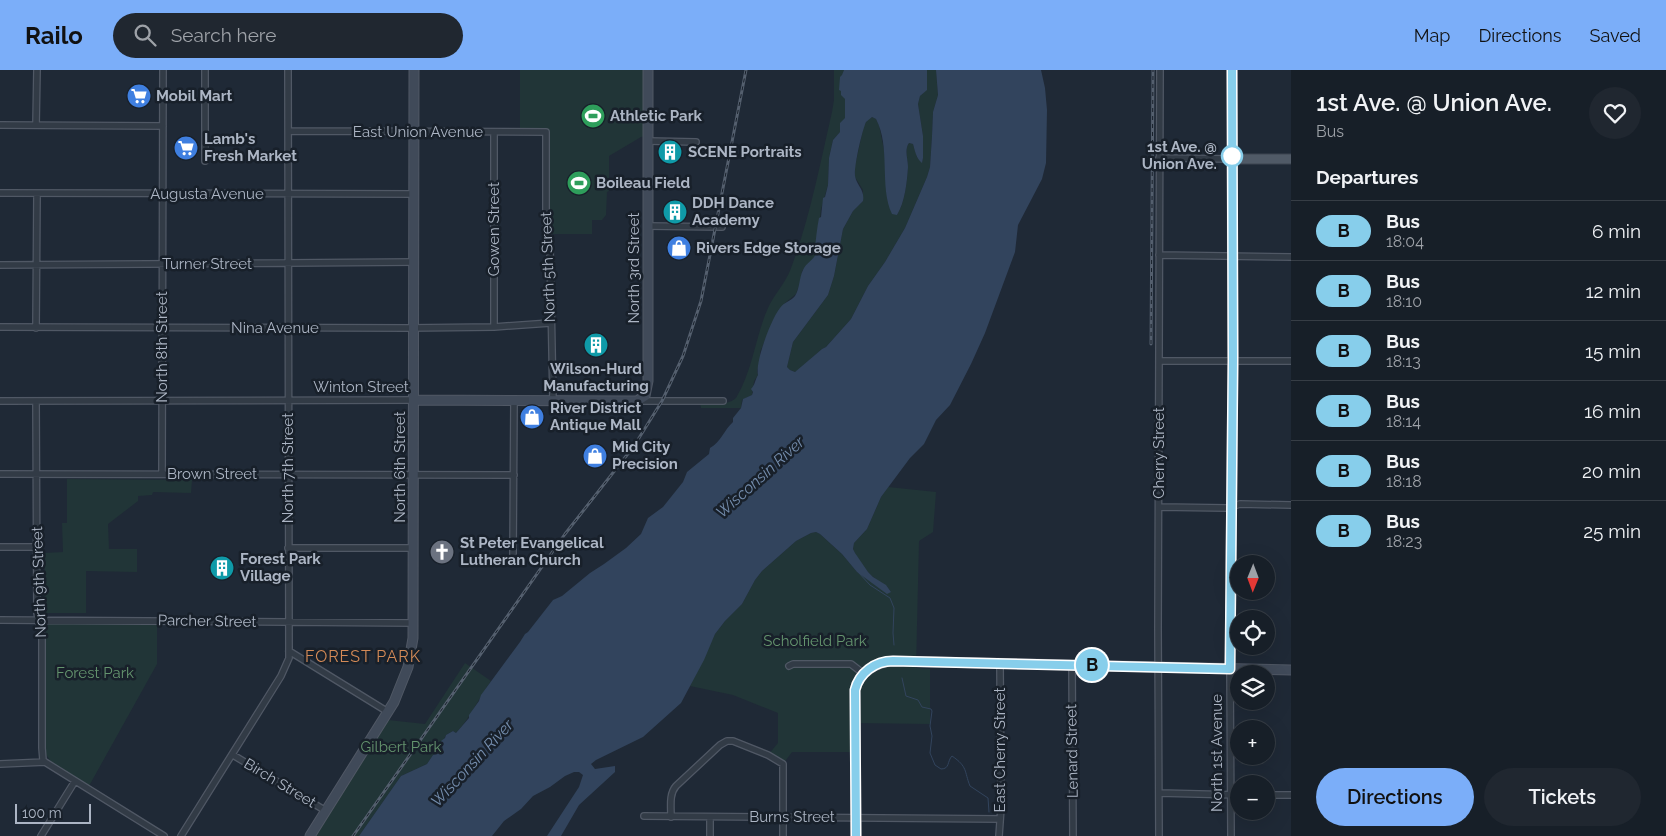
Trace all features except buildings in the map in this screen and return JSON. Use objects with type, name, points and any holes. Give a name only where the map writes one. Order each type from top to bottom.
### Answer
[{"type":"main road","name":"North 1st Avenue","points":[[1232,70],[1232,159]]},
{"type":"main road","points":[[1232,159],[1291,159]]},
{"type":"street","points":[[36,125],[37,70]]},
{"type":"street","name":"North 8th Street","points":[[162,474],[163,70]]},
{"type":"street","points":[[205,70],[205,161]]},
{"type":"street","name":"North 7th Street","points":[[181,836],[285,670],[290,651],[288,548],[288,70]]},
{"type":"street","name":"North 6th Street","points":[[310,836],[388,712],[402,686],[408,667],[413,638],[414,70]]},
{"type":"street","name":"North 3rd Street","points":[[637,401],[645,396],[648,389],[648,70]]},
{"type":"street","name":"Cherry Street","points":[[1160,70],[1158,667],[1160,836]]},
{"type":"street","points":[[0,125],[163,126]]},
{"type":"street","name":"East Union Avenue","points":[[289,131],[546,132]]},
{"type":"street","name":"Gowen Street","points":[[494,132],[494,327]]},
{"type":"street","name":"North 5th Street","points":[[546,132],[546,222],[550,247],[553,401]]},
{"type":"street","points":[[648,141],[696,142]]},
{"type":"street","points":[[1159,158],[1232,159]]},
{"type":"street","name":"North 1st Avenue","points":[[1230,665],[1233,360],[1232,159]]},
{"type":"street","name":"Augusta Avenue","points":[[0,193],[415,194]]},
{"type":"street","points":[[36,194],[36,328]]},
{"type":"street","points":[[648,226],[722,227]]},
{"type":"street","points":[[1159,255],[1291,257]]},
{"type":"street","name":"Turner Street","points":[[0,265],[414,262]]},
{"type":"street","name":"Nina Avenue","points":[[0,327],[414,328],[494,327],[550,323]]},
{"type":"street","points":[[1159,361],[1291,361]]},
{"type":"street","name":"North 9th Street","points":[[36,400],[36,547],[38,620],[42,637],[42,748],[43,760],[45,762]]},
{"type":"street","name":"Winton Street","points":[[0,401],[722,401]]},
{"type":"street","points":[[512,554],[514,401]]},
{"type":"street","name":"Brown Street","points":[[0,474],[514,475]]},
{"type":"street","points":[[1159,507],[1227,508],[1240,504],[1291,505]]},
{"type":"street","points":[[0,546],[36,547]]},
{"type":"street","points":[[288,548],[414,548]]},
{"type":"street","name":"Parcher Street","points":[[0,620],[414,623]]},
{"type":"street","points":[[290,651],[388,712]]},
{"type":"street","points":[[856,836],[855,693],[857,684],[872,666],[887,661],[1230,669]]},
{"type":"street","points":[[789,666],[793,664],[851,664],[864,674]]},
{"type":"street","name":"East Cherry Street","points":[[999,836],[1000,664]]},
{"type":"street","name":"Lenard Street","points":[[1072,665],[1073,836]]},
{"type":"street","points":[[1275,670],[1291,670]]},
{"type":"street","name":"North 1st Avenue","points":[[1230,710],[1231,775]]},
{"type":"street","points":[[671,817],[673,790],[715,749],[727,741],[738,742],[783,764],[783,836]]},
{"type":"street","name":"Birch Street","points":[[233,755],[326,812]]},
{"type":"street","points":[[0,764],[45,762],[164,836]]},
{"type":"street","points":[[41,836],[75,781]]},
{"type":"street","points":[[1159,793],[1230,795]]},
{"type":"street","points":[[1275,795],[1291,795]]},
{"type":"street","name":"Burns Street","points":[[644,816],[1000,819]]},
{"type":"street","points":[[710,817],[710,836]]},
{"type":"street","name":"North 1st Avenue","points":[[1232,820],[1232,836]]},
{"type":"green space","points":[[520,70],[647,70],[647,136],[641,137],[609,156],[609,191],[607,192],[606,215],[602,220],[592,220],[592,234],[547,234],[547,132],[520,131]]},
{"type":"green space","points":[[834,70],[844,70],[841,90],[845,99],[845,118],[840,132],[833,140],[829,158],[828,185],[821,209],[816,256],[802,271],[796,294],[785,303],[769,331],[760,352],[758,375],[754,381],[752,395],[742,400],[741,408],[701,408],[700,403],[724,403],[733,401],[736,398],[750,365],[768,308],[791,268],[809,210],[832,112]]},
{"type":"green space","points":[[927,70],[936,70],[938,95],[933,112],[930,167],[905,228],[868,286],[851,319],[826,347],[797,371],[790,370],[787,367],[793,342],[828,295],[834,276],[843,229],[853,211],[863,201],[863,190],[855,177],[855,166],[864,125],[872,117],[876,119],[879,125],[897,215],[905,192],[908,167],[906,152],[909,143],[913,144],[917,157],[922,162],[923,158],[923,136],[918,104],[920,96],[927,89]]},
{"type":"green space","points":[[67,479],[192,480],[191,493],[153,492],[152,495],[138,496],[138,501],[108,524],[109,549],[137,549],[137,572],[86,571],[86,613],[44,613],[45,553],[63,552],[62,523],[67,523]]},
{"type":"green space","name":"Scholfield Park","points":[[888,487],[936,492],[933,532],[919,541],[916,668],[930,669],[930,724],[852,723],[852,752],[792,752],[783,764],[768,755],[778,743],[778,713],[733,695],[690,686],[715,634],[742,604],[762,571],[796,541],[811,533],[816,532],[820,534],[842,554],[857,572],[891,592],[867,571],[853,549],[854,543],[867,529],[881,497]]},
{"type":"green space","name":"Forest Park","points":[[51,623],[157,624],[157,664],[89,786],[52,763],[45,753],[46,630],[47,626]]},
{"type":"green space","name":"Gilbert Park","points":[[465,663],[491,681],[456,733],[453,731],[446,735],[441,745],[443,750],[433,755],[427,764],[401,776],[359,836],[316,836],[388,720],[425,724]]},
{"type":"water","name":"Wisconsin River","points":[[844,70],[927,70],[927,90],[920,96],[918,104],[923,136],[923,158],[922,163],[917,157],[913,144],[909,143],[904,198],[897,215],[892,214],[886,192],[883,142],[880,130],[876,119],[872,117],[866,122],[855,171],[856,179],[863,194],[863,201],[853,211],[843,229],[834,276],[828,295],[793,342],[787,367],[795,372],[826,347],[851,319],[868,286],[905,228],[930,167],[933,112],[938,95],[936,70],[1041,70],[1047,110],[1046,163],[1042,179],[1018,225],[1015,252],[985,333],[950,405],[936,420],[924,444],[910,458],[881,497],[867,529],[854,543],[853,549],[868,572],[886,585],[891,592],[887,594],[857,572],[842,554],[820,534],[816,532],[811,533],[796,541],[762,571],[755,580],[742,604],[715,634],[704,660],[681,703],[643,737],[591,764],[595,769],[615,766],[615,772],[579,805],[561,836],[547,836],[579,787],[583,775],[579,772],[565,776],[533,796],[521,809],[504,821],[492,836],[359,836],[401,776],[427,764],[433,755],[443,750],[441,741],[453,731],[456,733],[469,718],[481,695],[525,634],[553,600],[562,596],[590,573],[626,548],[641,534],[648,518],[663,507],[683,482],[687,472],[709,454],[710,448],[717,443],[733,422],[733,418],[741,408],[743,399],[752,395],[751,389],[758,375],[761,351],[772,321],[782,306],[795,296],[803,270],[816,253],[818,222],[821,217],[823,198],[825,197],[828,185],[829,158],[833,140],[840,132],[840,123],[845,118],[845,99],[839,90],[840,77]]},
{"type":"waterway","points":[[858,572],[870,585],[890,598],[894,608],[894,645]]},
{"type":"waterway","points":[[902,678],[906,696],[918,700],[922,707],[932,711],[930,753],[935,765],[941,769],[946,768],[952,756],[961,763],[970,786],[988,798],[989,812]]},
{"type":"railway","points":[[353,836],[565,534],[634,446],[662,401],[683,356],[701,301],[746,70]]},
{"type":"railway","points":[[1151,344],[1153,70]]},
{"type":"bus line","name":"B","points":[[856,836],[855,690],[861,678],[876,664],[893,661],[1230,669],[1233,360],[1232,70]]},
{"type":"place","name":"Mobil Mart","points":[[139,96]]},
{"type":"place","name":"Athletic Park","points":[[593,116]]},
{"type":"place","name":"Lamb's Fresh Market","points":[[186,148]]},
{"type":"place","name":"SCENE Portraits","points":[[670,152]]},
{"type":"place","name":"1st Ave. @ Union Ave.","points":[[1232,156]]},
{"type":"place","name":"Boileau Field","points":[[579,183]]},
{"type":"place","name":"DDH Dance Academy","points":[[675,212]]},
{"type":"place","name":"Rivers Edge Storage","points":[[679,248]]},
{"type":"place","name":"Wilson-Hurd Manufacturing","points":[[596,345]]},
{"type":"place","name":"River District Antique Mall","points":[[532,417]]},
{"type":"place","name":"Mid City Precision","points":[[595,456]]},
{"type":"place","name":"St Peter Evangelical Lutheran Church","points":[[442,552]]},
{"type":"place","name":"Forest Park Village","points":[[222,568]]},
{"type":"district","name":"FOREST PARK","points":[[363,656]]}]
